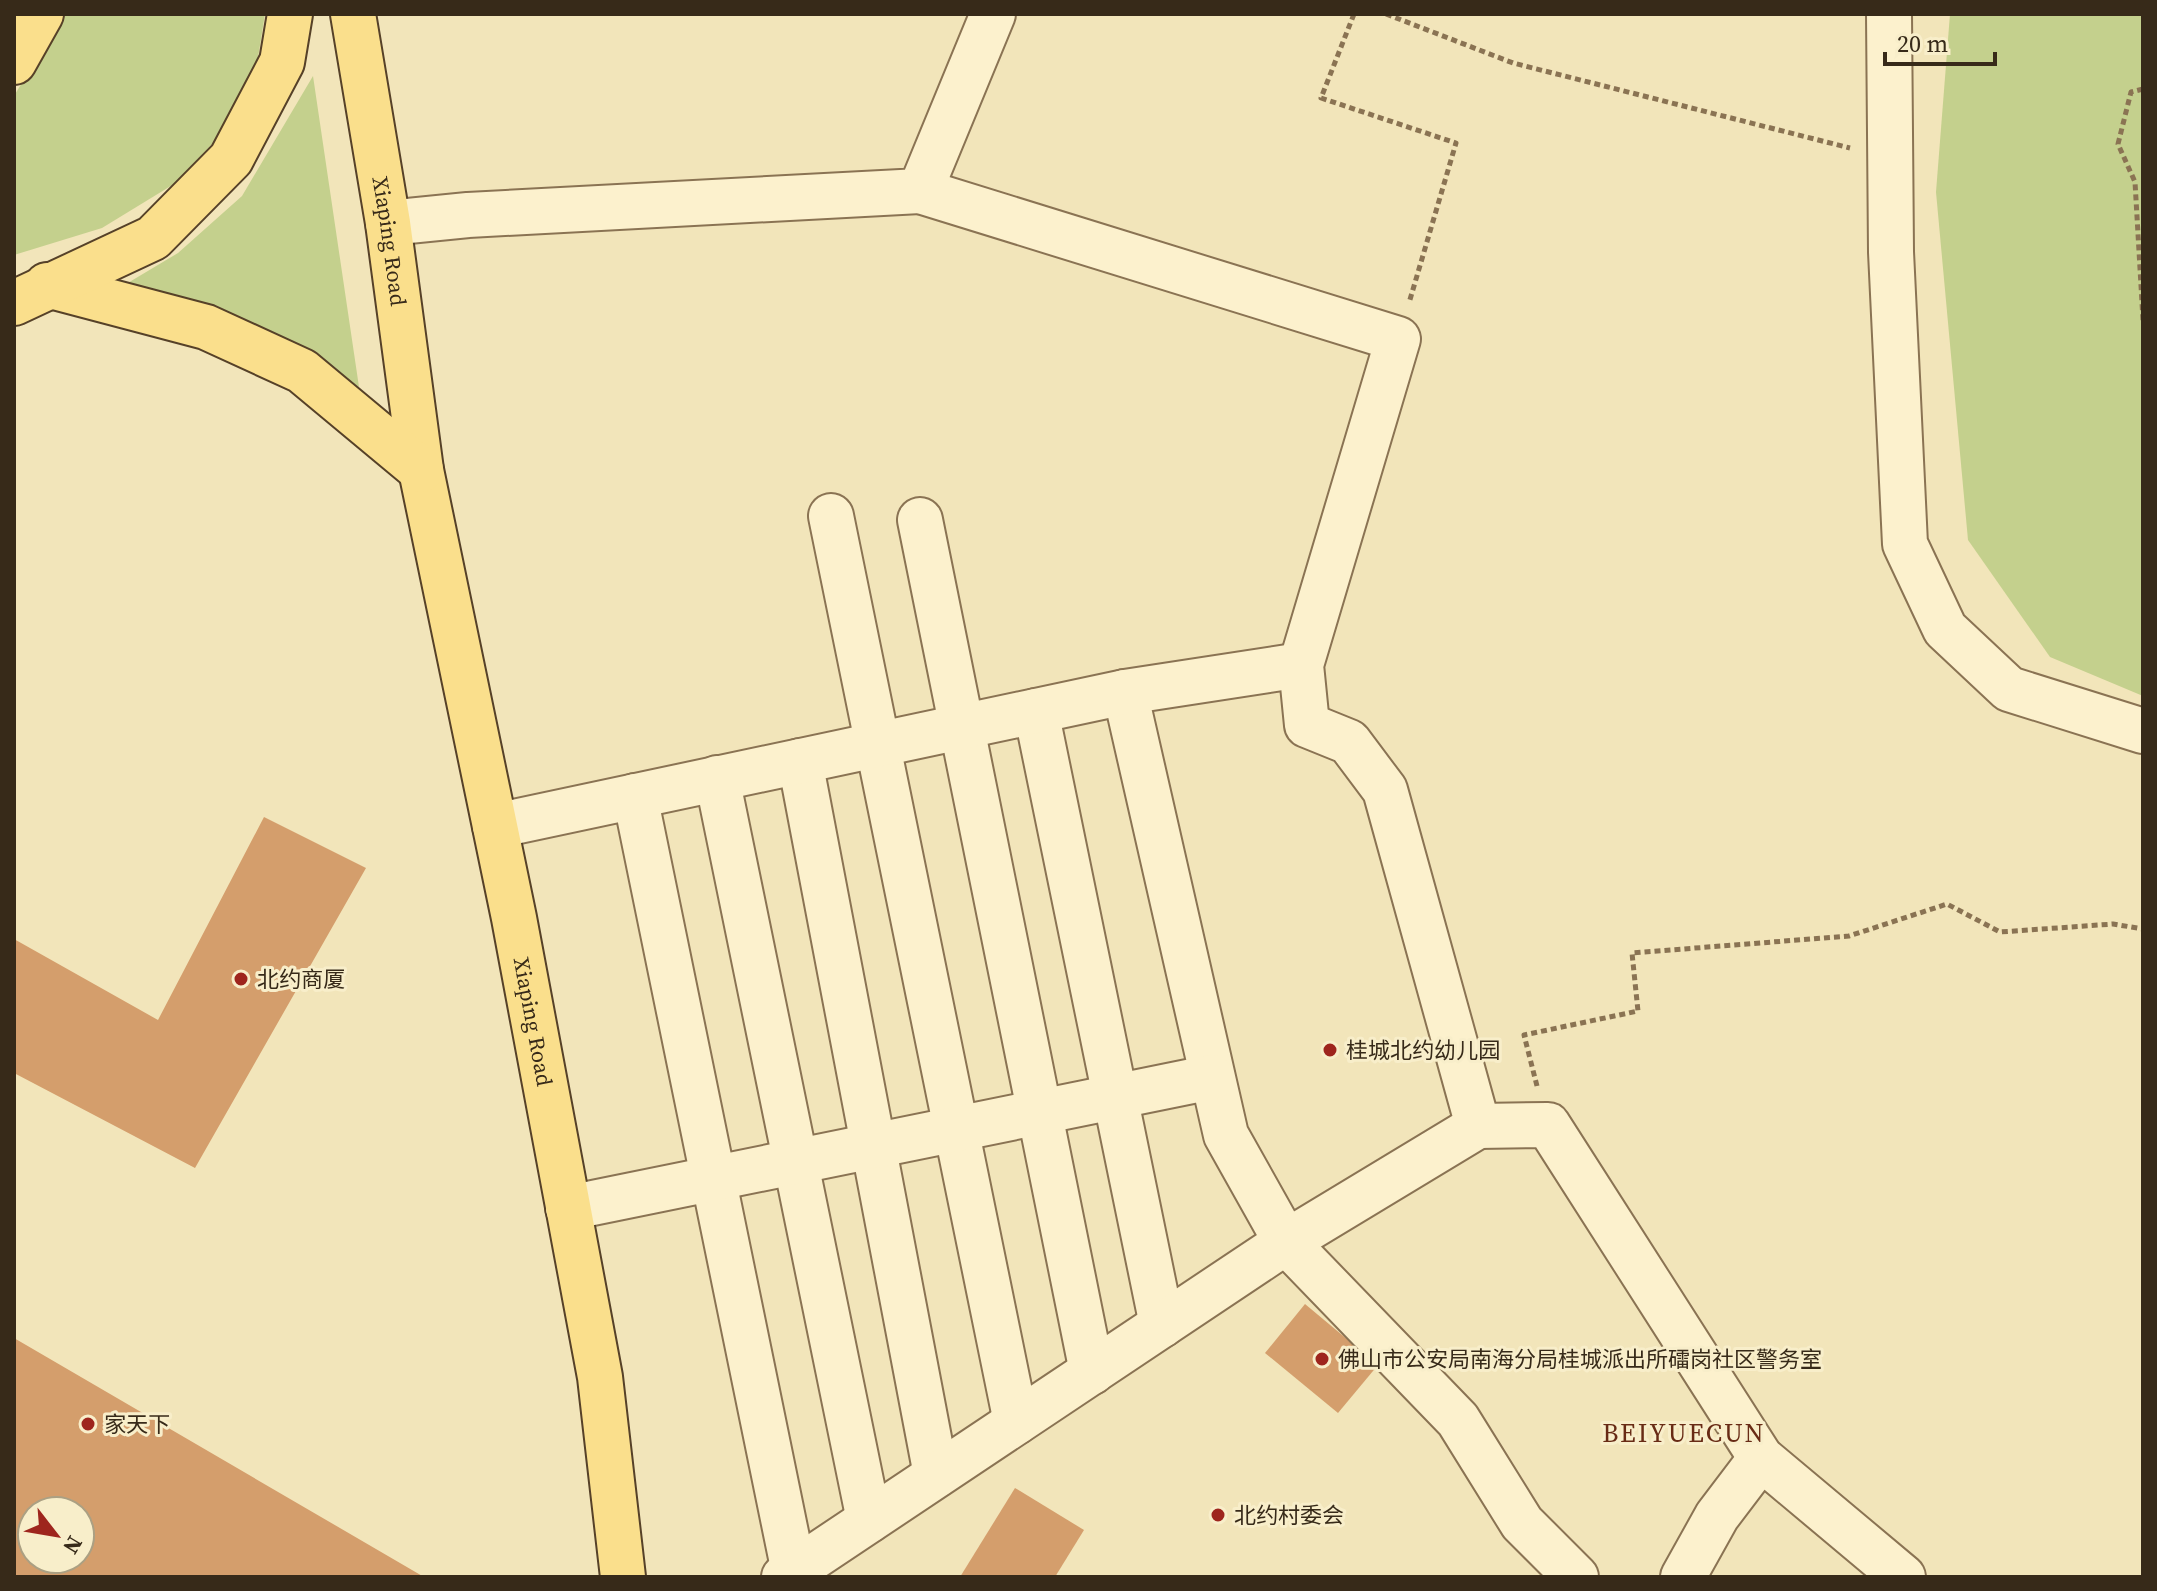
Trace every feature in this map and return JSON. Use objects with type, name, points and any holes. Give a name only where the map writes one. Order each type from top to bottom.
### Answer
[{"type":"main road","points":[[14,62],[41,14]]},
{"type":"main road","points":[[30,294],[153,238],[231,159],[282,62],[290,14]]},
{"type":"main road","name":"Xiaping Road","points":[[353,14],[388,223],[421,470],[495,826],[600,1377],[623,1577]]},
{"type":"main road","points":[[30,294],[206,327],[302,371],[421,470]]},
{"type":"street","points":[[920,191],[993,14]]},
{"type":"street","points":[[1889,14],[1890,158],[1905,544],[1945,629],[2009,689],[2143,731]]},
{"type":"street","points":[[388,223],[468,215],[920,191],[1398,339],[1301,665],[1307,725],[1349,742],[1385,790],[1478,1126]]},
{"type":"street","points":[[831,516],[1016,1422]]},
{"type":"street","points":[[920,520],[1092,1372]]},
{"type":"street","points":[[495,826],[1125,692],[1301,665]]},
{"type":"street","points":[[1125,692],[1226,1135],[1286,1242],[1458,1420],[1522,1523],[1576,1577]]},
{"type":"street","points":[[1036,711],[1162,1325]]},
{"type":"street","points":[[800,761],[936,1475]]},
{"type":"street","points":[[717,778],[869,1520]]},
{"type":"street","points":[[635,796],[791,1575],[842,1561],[869,1520],[1286,1242],[1478,1126],[1548,1125],[1761,1458],[1903,1577]]},
{"type":"street","points":[[568,1208],[1212,1077]]},
{"type":"street","points":[[1683,1577],[1717,1516],[1761,1458]]},
{"type":"path","points":[[1354,14],[1321,98],[1456,143],[1398,339]]},
{"type":"path","points":[[1386,14],[1513,63],[1890,158]]},
{"type":"path","points":[[2143,89],[2131,92],[2118,144],[2135,182],[2143,320]]},
{"type":"path","points":[[2135,182],[2143,180]]},
{"type":"path","points":[[1548,1125],[1524,1035],[1638,1011],[1632,953],[1849,936],[1947,904],[2000,932],[2113,924],[2143,929]]},
{"type":"green space","points":[[63,14],[265,14],[256,70],[220,136],[174,184],[102,228],[14,255],[14,96]]},
{"type":"green space","points":[[1950,14],[2143,14],[2143,696],[2050,657],[1968,540],[1936,192]]},
{"type":"green space","points":[[313,76],[359,387],[292,343],[236,315],[116,290],[178,253],[242,196]]},
{"type":"building","name":"北约商厦","points":[[264,817],[366,868],[195,1168],[14,1073],[14,939],[158,1020]]},
{"type":"building","name":"佛山市公安局南海分局桂城派出所礌岗社区警务室","points":[[1305,1304],[1378,1365],[1338,1413],[1265,1353]]},
{"type":"building","name":"家天下","points":[[14,1338],[424,1577],[14,1577]]},
{"type":"building","points":[[1015,1488],[1084,1530],[1055,1577],[960,1577]]},
{"type":"place","name":"北约商厦","points":[[241,979]]},
{"type":"place","name":"桂城北约幼儿园","points":[[1330,1050]]},
{"type":"place","name":"佛山市公安局南海分局桂城派出所礌岗社区警务室","points":[[1322,1359]]},
{"type":"place","name":"家天下","points":[[88,1424]]},
{"type":"place","name":"北约村委会","points":[[1218,1515]]},
{"type":"district","name":"BEIYUECUN","points":[[1684,1433]]}]
